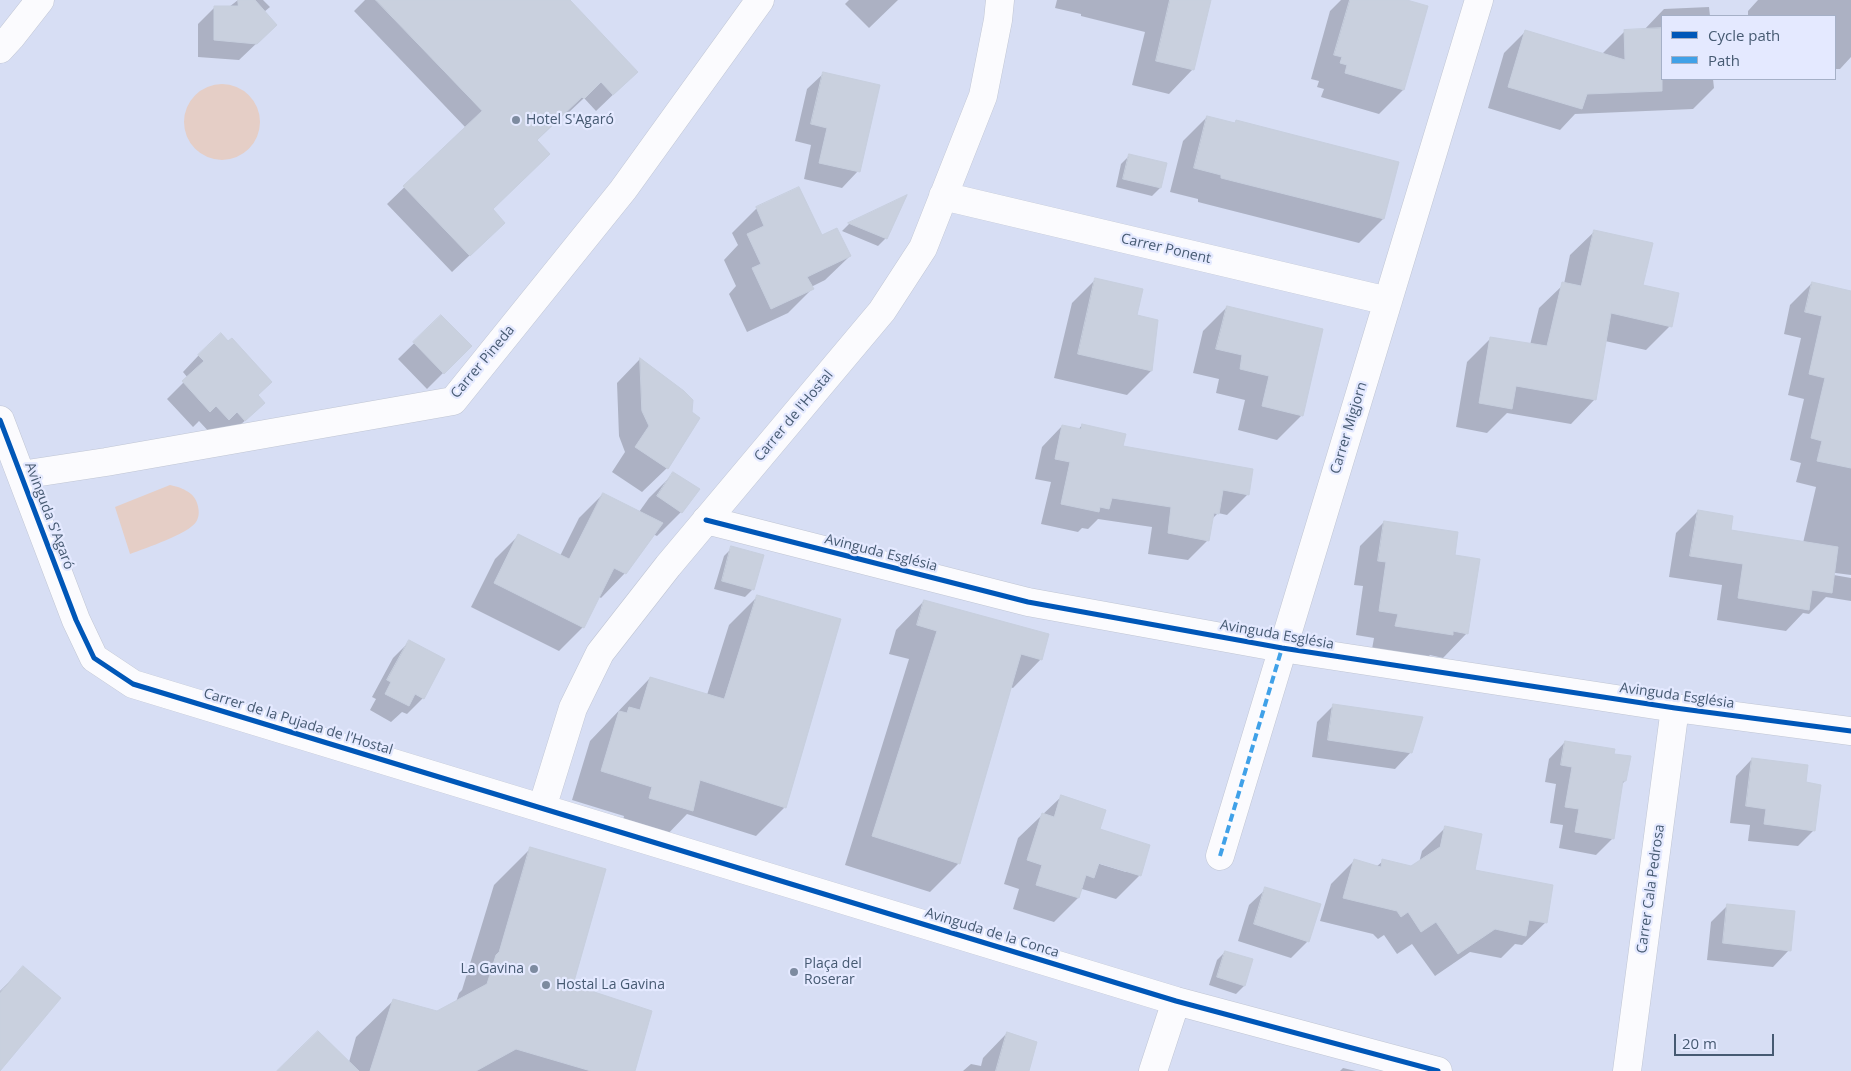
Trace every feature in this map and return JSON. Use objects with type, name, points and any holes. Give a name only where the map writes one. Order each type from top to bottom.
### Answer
[{"type":"street","points":[[0,49],[40,0]]},
{"type":"street","name":"Carrer Pineda","points":[[21,475],[106,462],[453,401],[623,190],[760,0]]},
{"type":"street","name":"Carrer de l'Hostal","points":[[542,808],[573,708],[600,653],[706,520],[882,311],[923,248],[982,96],[998,20],[1000,0]]},
{"type":"street","name":"Carrer Migjorn","points":[[1220,856],[1479,0]]},
{"type":"street","name":"Carrer Ponent","points":[[943,196],[1388,301]]},
{"type":"street","name":"Avinguda S'Agaró","points":[[0,420],[76,620]]},
{"type":"street","name":"Avinguda Església","points":[[706,520],[1028,602],[1282,648],[1675,708],[1851,731]]},
{"type":"street","name":"Carrer de la Pujada de l'Hostal","points":[[76,620],[94,658],[132,684],[542,808]]},
{"type":"street","name":"Carrer Cala Pedrosa","points":[[1626,1071],[1675,708]]},
{"type":"street","name":"Avinguda de la Conca","points":[[542,808],[1176,1001],[1438,1071]]},
{"type":"street","points":[[1153,1071],[1176,1001]]},
{"type":"shaded area","points":[[0,0],[1851,0],[1851,1071],[0,1071]]},
{"type":"shaded area","points":[[215,84],[229,84],[243,90],[254,101],[260,115],[257,137],[249,149],[229,160],[215,160],[201,154],[190,143],[184,129],[184,115],[190,101],[201,90]]},
{"type":"shaded area","points":[[170,485],[178,487],[193,496],[198,505],[199,512],[196,522],[192,527],[176,536],[130,554],[115,507]]},
{"type":"building","points":[[238,0],[255,0],[277,25],[257,44],[214,40],[214,6],[238,6]]},
{"type":"building","name":"Hotel S'Agaró","points":[[376,0],[570,0],[638,72],[613,95],[601,82],[584,99],[582,97],[537,140],[550,154],[493,209],[505,223],[470,256],[403,186],[482,111]]},
{"type":"building","points":[[1170,0],[1211,0],[1194,70],[1156,61]]},
{"type":"building","points":[[1350,0],[1407,0],[1428,6],[1404,90],[1345,73],[1347,65],[1340,63],[1342,57],[1334,55]]},
{"type":"building","points":[[1661,28],[1662,91],[1587,94],[1582,109],[1508,87],[1525,30],[1625,60],[1624,30]]},
{"type":"building","points":[[823,72],[880,85],[860,172],[819,163],[827,128],[811,124]]},
{"type":"building","points":[[1207,116],[1235,123],[1236,120],[1399,162],[1384,219],[1221,178],[1221,175],[1194,168]]},
{"type":"building","points":[[1129,154],[1167,163],[1161,188],[1123,179]]},
{"type":"building","points":[[799,187],[822,235],[837,228],[851,256],[807,277],[814,289],[771,309],[752,268],[761,264],[747,234],[764,226],[756,207]]},
{"type":"building","points":[[907,195],[887,239],[848,223]]},
{"type":"building","points":[[1594,230],[1653,243],[1643,285],[1679,293],[1672,327],[1611,313],[1596,400],[1516,386],[1512,409],[1479,403],[1490,337],[1547,346],[1562,282],[1581,286]]},
{"type":"building","points":[[1095,278],[1143,289],[1137,315],[1158,320],[1152,371],[1078,354]]},
{"type":"building","points":[[1812,282],[1851,291],[1851,468],[1817,461],[1822,441],[1811,438],[1825,378],[1809,374],[1822,316],[1805,312]]},
{"type":"building","points":[[1227,306],[1323,329],[1303,416],[1262,406],[1269,376],[1240,369],[1242,355],[1216,349]]},
{"type":"building","points":[[441,315],[472,346],[444,374],[413,342]]},
{"type":"building","points":[[221,333],[228,341],[232,338],[272,382],[258,395],[265,403],[245,421],[237,412],[229,420],[216,406],[210,412],[182,381],[204,361],[198,355]]},
{"type":"building","points":[[640,358],[693,400],[692,412],[700,418],[668,469],[635,447],[649,426],[642,411]]},
{"type":"building","points":[[1082,424],[1126,434],[1123,446],[1253,469],[1249,495],[1223,490],[1219,514],[1214,513],[1209,541],[1168,533],[1171,507],[1112,498],[1109,509],[1100,507],[1099,512],[1061,504],[1070,462],[1055,459],[1062,425],[1081,429]]},
{"type":"building","points":[[673,472],[700,489],[682,513],[657,496]]},
{"type":"building","points":[[603,493],[663,523],[626,574],[614,568],[584,628],[494,583],[518,534],[569,559]]},
{"type":"building","points":[[1698,510],[1733,516],[1731,530],[1838,547],[1832,593],[1812,590],[1809,610],[1738,598],[1743,564],[1690,556]]},
{"type":"building","points":[[1384,521],[1458,532],[1455,555],[1480,559],[1468,634],[1453,631],[1453,635],[1395,626],[1398,614],[1379,611],[1386,562],[1378,561]]},
{"type":"building","points":[[731,546],[764,555],[754,590],[722,581]]},
{"type":"building","points":[[757,595],[841,619],[786,808],[700,780],[693,811],[649,798],[652,787],[601,771],[619,711],[627,713],[629,707],[640,710],[650,677],[724,699]]},
{"type":"building","points":[[924,600],[1049,634],[1042,660],[1021,654],[960,864],[872,836],[937,631],[917,625]]},
{"type":"building","points":[[409,640],[445,659],[424,699],[415,694],[409,706],[385,694],[391,682],[387,680]]},
{"type":"building","points":[[1333,704],[1423,717],[1412,753],[1328,740]]},
{"type":"building","points":[[1565,741],[1615,749],[1614,754],[1631,756],[1626,781],[1623,781],[1614,839],[1575,832],[1579,809],[1565,807],[1572,767],[1561,765]]},
{"type":"building","points":[[1752,758],[1808,765],[1806,782],[1821,785],[1815,831],[1764,824],[1766,809],[1746,806]]},
{"type":"building","points":[[1061,795],[1106,810],[1100,829],[1150,845],[1141,876],[1099,863],[1094,878],[1086,875],[1079,898],[1036,885],[1042,865],[1027,860],[1042,813],[1054,817]]},
{"type":"building","points":[[1445,826],[1482,834],[1475,870],[1553,885],[1547,923],[1529,920],[1526,936],[1495,929],[1458,954],[1436,922],[1421,932],[1408,912],[1401,917],[1397,911],[1343,898],[1354,859],[1381,867],[1382,859],[1411,866],[1440,847]]},
{"type":"building","name":"La Gavina","points":[[530,847],[606,869],[573,985],[652,1011],[635,1071],[591,1071],[516,1049],[476,1071],[370,1071],[393,999],[437,1011],[487,984],[496,955],[499,952]]},
{"type":"building","points":[[1265,887],[1321,904],[1309,942],[1254,924]]},
{"type":"building","points":[[1727,904],[1795,911],[1791,951],[1723,943]]},
{"type":"building","points":[[1225,951],[1253,959],[1245,986],[1217,977]]},
{"type":"building","points":[[23,966],[61,998],[0,1071],[0,993]]},
{"type":"building","points":[[318,1031],[359,1071],[277,1071]]},
{"type":"building","points":[[1007,1032],[1037,1042],[1029,1071],[996,1071]]},
{"type":"marked path","points":[[1220,856],[1282,648]]},
{"type":"cycle path","points":[[0,420],[76,620],[94,658],[133,684],[1176,1001],[1438,1071]]},
{"type":"cycle path","points":[[706,520],[1028,602],[1282,648],[1675,708],[1851,731]]},
{"type":"place","name":"Hotel S'Agaró","points":[[516,120]]},
{"type":"place","name":"La Gavina","points":[[534,969]]},
{"type":"place","name":"Plaça del Roserar","points":[[794,972]]},
{"type":"place","name":"Hostal La Gavina","points":[[546,985]]}]
